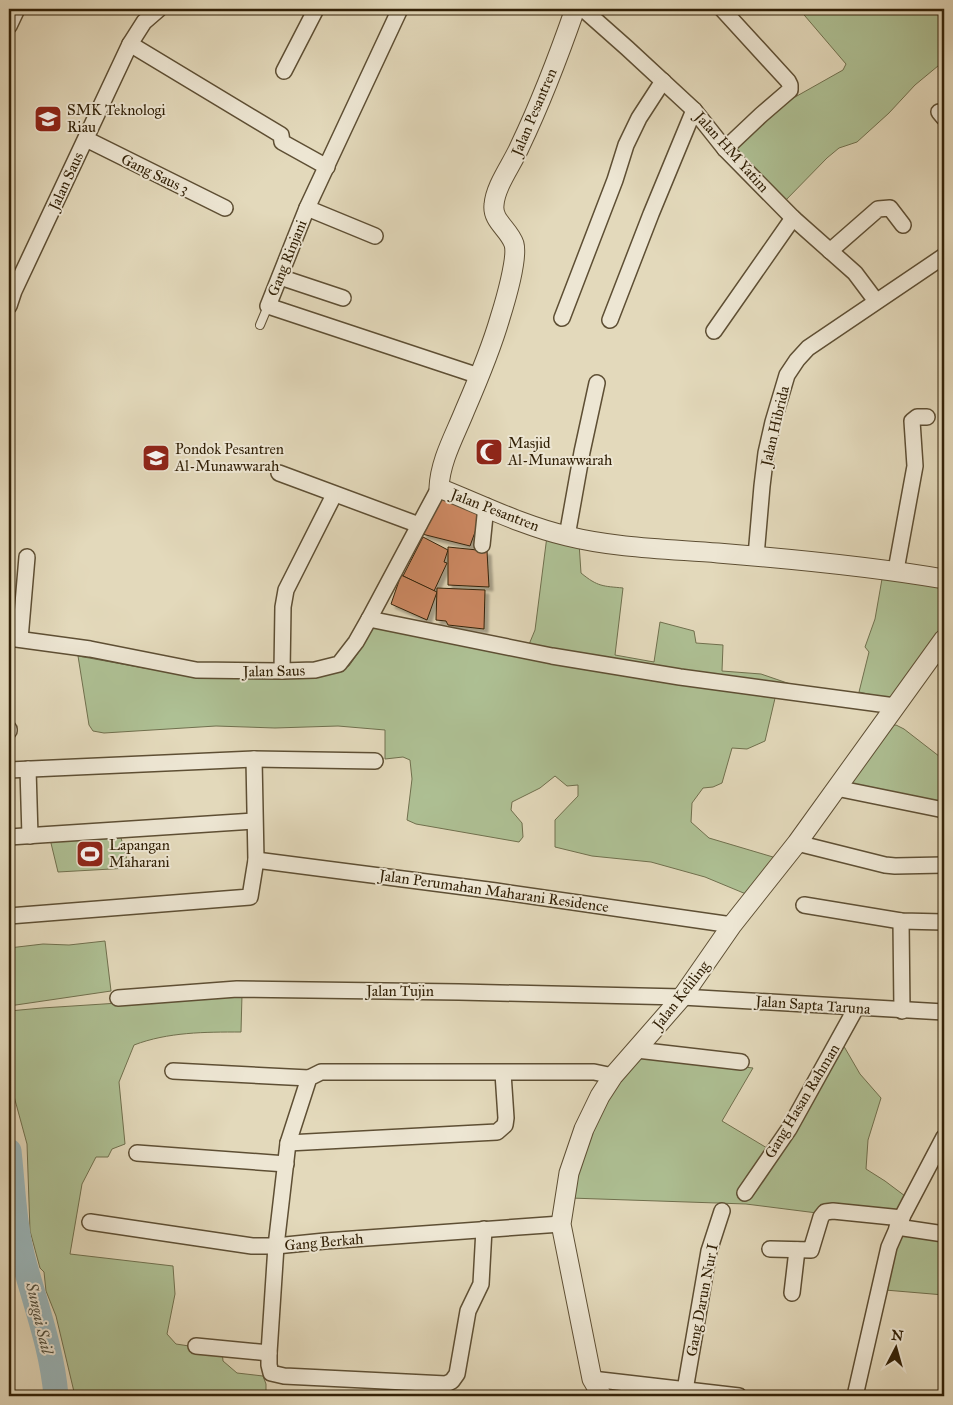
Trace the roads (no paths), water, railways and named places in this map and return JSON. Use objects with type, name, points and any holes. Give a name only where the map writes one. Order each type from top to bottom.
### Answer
[{"type":"street","points":[[9,26],[17,9]]},
{"type":"street","name":"Jalan Saus","points":[[9,306],[14,291],[130,44],[144,22],[159,9]]},
{"type":"street","points":[[284,71],[316,9]]},
{"type":"street","name":"Gang Rinjani","points":[[400,9],[307,208],[268,306],[479,376]]},
{"type":"street","name":"Jalan Pesantren","points":[[575,9],[542,96],[520,147],[497,191],[493,205],[496,219],[512,239],[516,253],[500,318],[479,376],[444,460],[439,476],[439,488],[486,506],[508,517],[567,536],[644,547],[896,570],[944,579]]},
{"type":"street","name":"Jalan HM Yatim","points":[[583,9],[694,110],[725,150],[793,218],[855,273],[876,301]]},
{"type":"street","points":[[722,9],[788,81],[791,88],[725,150]]},
{"type":"street","points":[[130,44],[281,135],[282,142],[327,167]]},
{"type":"street","points":[[562,318],[615,180],[626,145],[639,118],[663,81]]},
{"type":"street","points":[[610,320],[694,110]]},
{"type":"street","name":"Gang Saus 3","points":[[86,140],[225,208]]},
{"type":"street","points":[[307,208],[375,236]]},
{"type":"street","points":[[830,251],[878,209],[890,208],[903,225]]},
{"type":"street","points":[[714,331],[793,218]]},
{"type":"street","name":"Jalan Hibrida","points":[[756,556],[766,453],[773,422],[788,375],[797,360],[808,348],[876,301],[942,264]]},
{"type":"street","points":[[280,277],[343,298]]},
{"type":"street","points":[[567,536],[597,383]]},
{"type":"street","points":[[896,570],[914,466],[912,421],[917,417],[927,417]]},
{"type":"street","points":[[279,473],[419,526]]},
{"type":"street","name":"Jalan Saus","points":[[14,638],[90,649],[196,670],[282,672],[315,670],[339,664],[356,642],[439,488]]},
{"type":"street","points":[[282,672],[283,607],[286,590],[334,495]]},
{"type":"street","points":[[482,545],[486,506]]},
{"type":"street","points":[[14,638],[28,557]]},
{"type":"street","points":[[369,619],[552,656],[680,677],[895,706]]},
{"type":"street","name":"Jalan Keliling","points":[[602,1396],[592,1379],[561,1224],[569,1172],[581,1138],[600,1096],[613,1076],[682,997],[732,925],[798,843],[944,639]]},
{"type":"street","points":[[9,916],[250,897],[256,860],[254,759]]},
{"type":"street","points":[[9,770],[254,759],[375,762]]},
{"type":"street","points":[[28,769],[30,836]]},
{"type":"street","points":[[836,788],[944,810]]},
{"type":"street","points":[[9,837],[254,821]]},
{"type":"street","points":[[798,843],[885,865],[944,865]]},
{"type":"street","name":"Jalan Perumahan Maharani Residence","points":[[256,860],[496,891],[732,925]]},
{"type":"street","points":[[804,905],[901,921],[944,922]]},
{"type":"street","points":[[901,921],[902,1011]]},
{"type":"street","name":"Jalan Tujin","points":[[118,998],[237,989],[682,997]]},
{"type":"street","name":"Jalan Sapta Taruna","points":[[682,997],[944,1012]]},
{"type":"street","name":"Gang Hasan Rahman","points":[[745,1193],[789,1129],[856,1008]]},
{"type":"street","points":[[637,1050],[741,1062]]},
{"type":"street","points":[[173,1071],[309,1078],[321,1072],[594,1072],[613,1076]]},
{"type":"street","points":[[288,1143],[497,1132],[504,1125],[506,1118],[504,1073]]},
{"type":"street","points":[[309,1078],[288,1143],[276,1246],[268,1365],[271,1373],[284,1376],[446,1384],[452,1381],[457,1374],[468,1311],[481,1284],[484,1230]]},
{"type":"street","points":[[855,1396],[889,1247],[899,1222],[944,1138]]},
{"type":"street","points":[[137,1153],[286,1164]]},
{"type":"street","name":"Gang Darun Nur I","points":[[686,1390],[710,1251],[722,1211]]},
{"type":"street","points":[[770,1249],[811,1250],[821,1217],[825,1212],[833,1211],[899,1222],[944,1234]]},
{"type":"street","name":"Gang Berkah","points":[[90,1222],[252,1246],[276,1246],[561,1224]]},
{"type":"street","points":[[792,1293],[797,1250]]},
{"type":"street","points":[[196,1346],[269,1352]]},
{"type":"street","points":[[592,1379],[739,1396]]},
{"type":"lane","points":[[260,325],[268,306]]},
{"type":"waterway","name":"Sungai Sail","points":[[9,1151],[20,1245],[47,1343],[56,1396]]},
{"type":"place","name":"SMK Teknologi Riau","points":[[48,119]]},
{"type":"place","name":"Masjid Al-Munawwarah","points":[[489,452]]},
{"type":"place","name":"Pondok Pesantren Al-Munawwarah","points":[[156,458]]},
{"type":"place","name":"Lapangan Maharani","points":[[90,854]]}]
